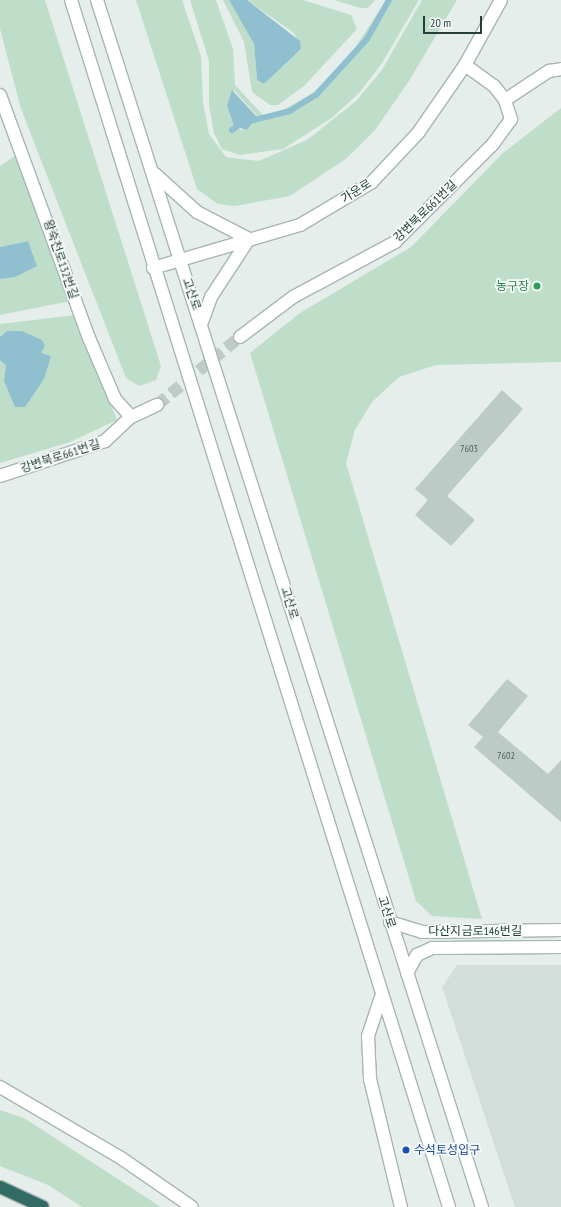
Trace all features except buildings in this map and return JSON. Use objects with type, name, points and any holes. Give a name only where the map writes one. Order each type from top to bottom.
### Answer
[{"type":"highway","points":[[0,1187],[43,1207]]},
{"type":"street","points":[[71,0],[153,268],[257,588],[381,997],[449,1207]]},
{"type":"street","name":"고산로","points":[[97,0],[202,322],[390,922],[482,1207]]},
{"type":"street","name":"가운로","points":[[153,268],[180,258],[300,225],[372,182],[418,133],[465,66],[501,0]]},
{"type":"street","name":"강변북로661번길","points":[[240,337],[293,297],[395,242],[493,144],[511,120],[505,100],[494,86],[465,66]]},
{"type":"street","points":[[505,100],[550,71],[561,69]]},
{"type":"street","name":"왕숙천로132번길","points":[[0,95],[89,338],[115,400],[131,417]]},
{"type":"street","points":[[154,173],[197,212],[249,239],[211,297],[202,322]]},
{"type":"street","name":"강변북로661번길","points":[[0,476],[105,441],[131,417],[157,405]]},
{"type":"street","name":"다산지금로146번길","points":[[390,922],[422,932],[561,930]]},
{"type":"street","name":"다산지금로146번길","points":[[407,973],[417,955],[432,948],[561,947]]},
{"type":"street","points":[[381,997],[368,1036],[370,1080],[401,1207]]},
{"type":"street","points":[[0,1087],[115,1154],[192,1207]]},
{"type":"shaded area","points":[[457,965],[561,965],[561,1207],[515,1207],[442,987]]},
{"type":"green space","points":[[0,0],[45,0],[161,366],[156,380],[139,386],[126,378],[21,109],[0,29]]},
{"type":"green space","points":[[136,0],[182,0],[201,56],[203,102],[209,134],[226,157],[259,161],[307,140],[356,101],[382,70],[422,0],[457,0],[409,81],[375,130],[347,158],[290,196],[235,206],[218,204],[197,189]]},
{"type":"green space","points":[[190,0],[216,0],[233,49],[235,85],[263,115],[272,116],[313,93],[351,54],[386,0],[419,0],[382,63],[359,93],[333,117],[283,149],[240,155],[222,149],[214,133],[209,105],[209,61]],"holes":[[[234,90],[257,116],[247,130],[238,129],[227,105]]]},
{"type":"green space","points":[[223,0],[229,0],[254,44],[257,80],[264,84],[301,49],[294,33],[247,0],[303,0],[351,15],[357,29],[304,86],[278,105],[270,105],[252,92],[244,42]]},
{"type":"green space","points":[[334,0],[375,0],[368,8],[360,8]]},
{"type":"green space","points":[[561,108],[561,362],[436,365],[399,377],[372,402],[355,430],[346,463],[482,919],[432,916],[416,901],[250,353],[300,313],[411,247],[502,154]]},
{"type":"green space","points":[[15,156],[71,301],[0,315],[0,279],[15,277],[28,241],[0,247],[0,166]]},
{"type":"green space","points":[[76,315],[117,420],[70,442],[0,463],[0,324]]},
{"type":"green space","points":[[0,1110],[24,1118],[161,1207],[82,1207],[48,1185],[0,1166]]},
{"type":"water","points":[[229,0],[247,0],[300,41],[301,49],[264,84],[257,80],[254,44]]},
{"type":"water","points":[[232,90],[257,117],[247,130],[234,126],[227,105]]},
{"type":"water","points":[[28,241],[37,266],[15,277],[0,279],[0,247]]},
{"type":"water","points":[[7,331],[22,331],[42,340],[45,346],[41,353],[51,356],[44,379],[25,407],[15,407],[4,381],[6,365],[0,360],[0,337]]},
{"type":"waterway","points":[[232,130],[242,123],[290,111],[316,95],[367,39],[389,0]]},
{"type":"tunnel","points":[[157,405],[240,337]]},
{"type":"place","name":"농구장","points":[[537,286]]},
{"type":"place","name":"수석토성입구","points":[[406,1150]]}]
